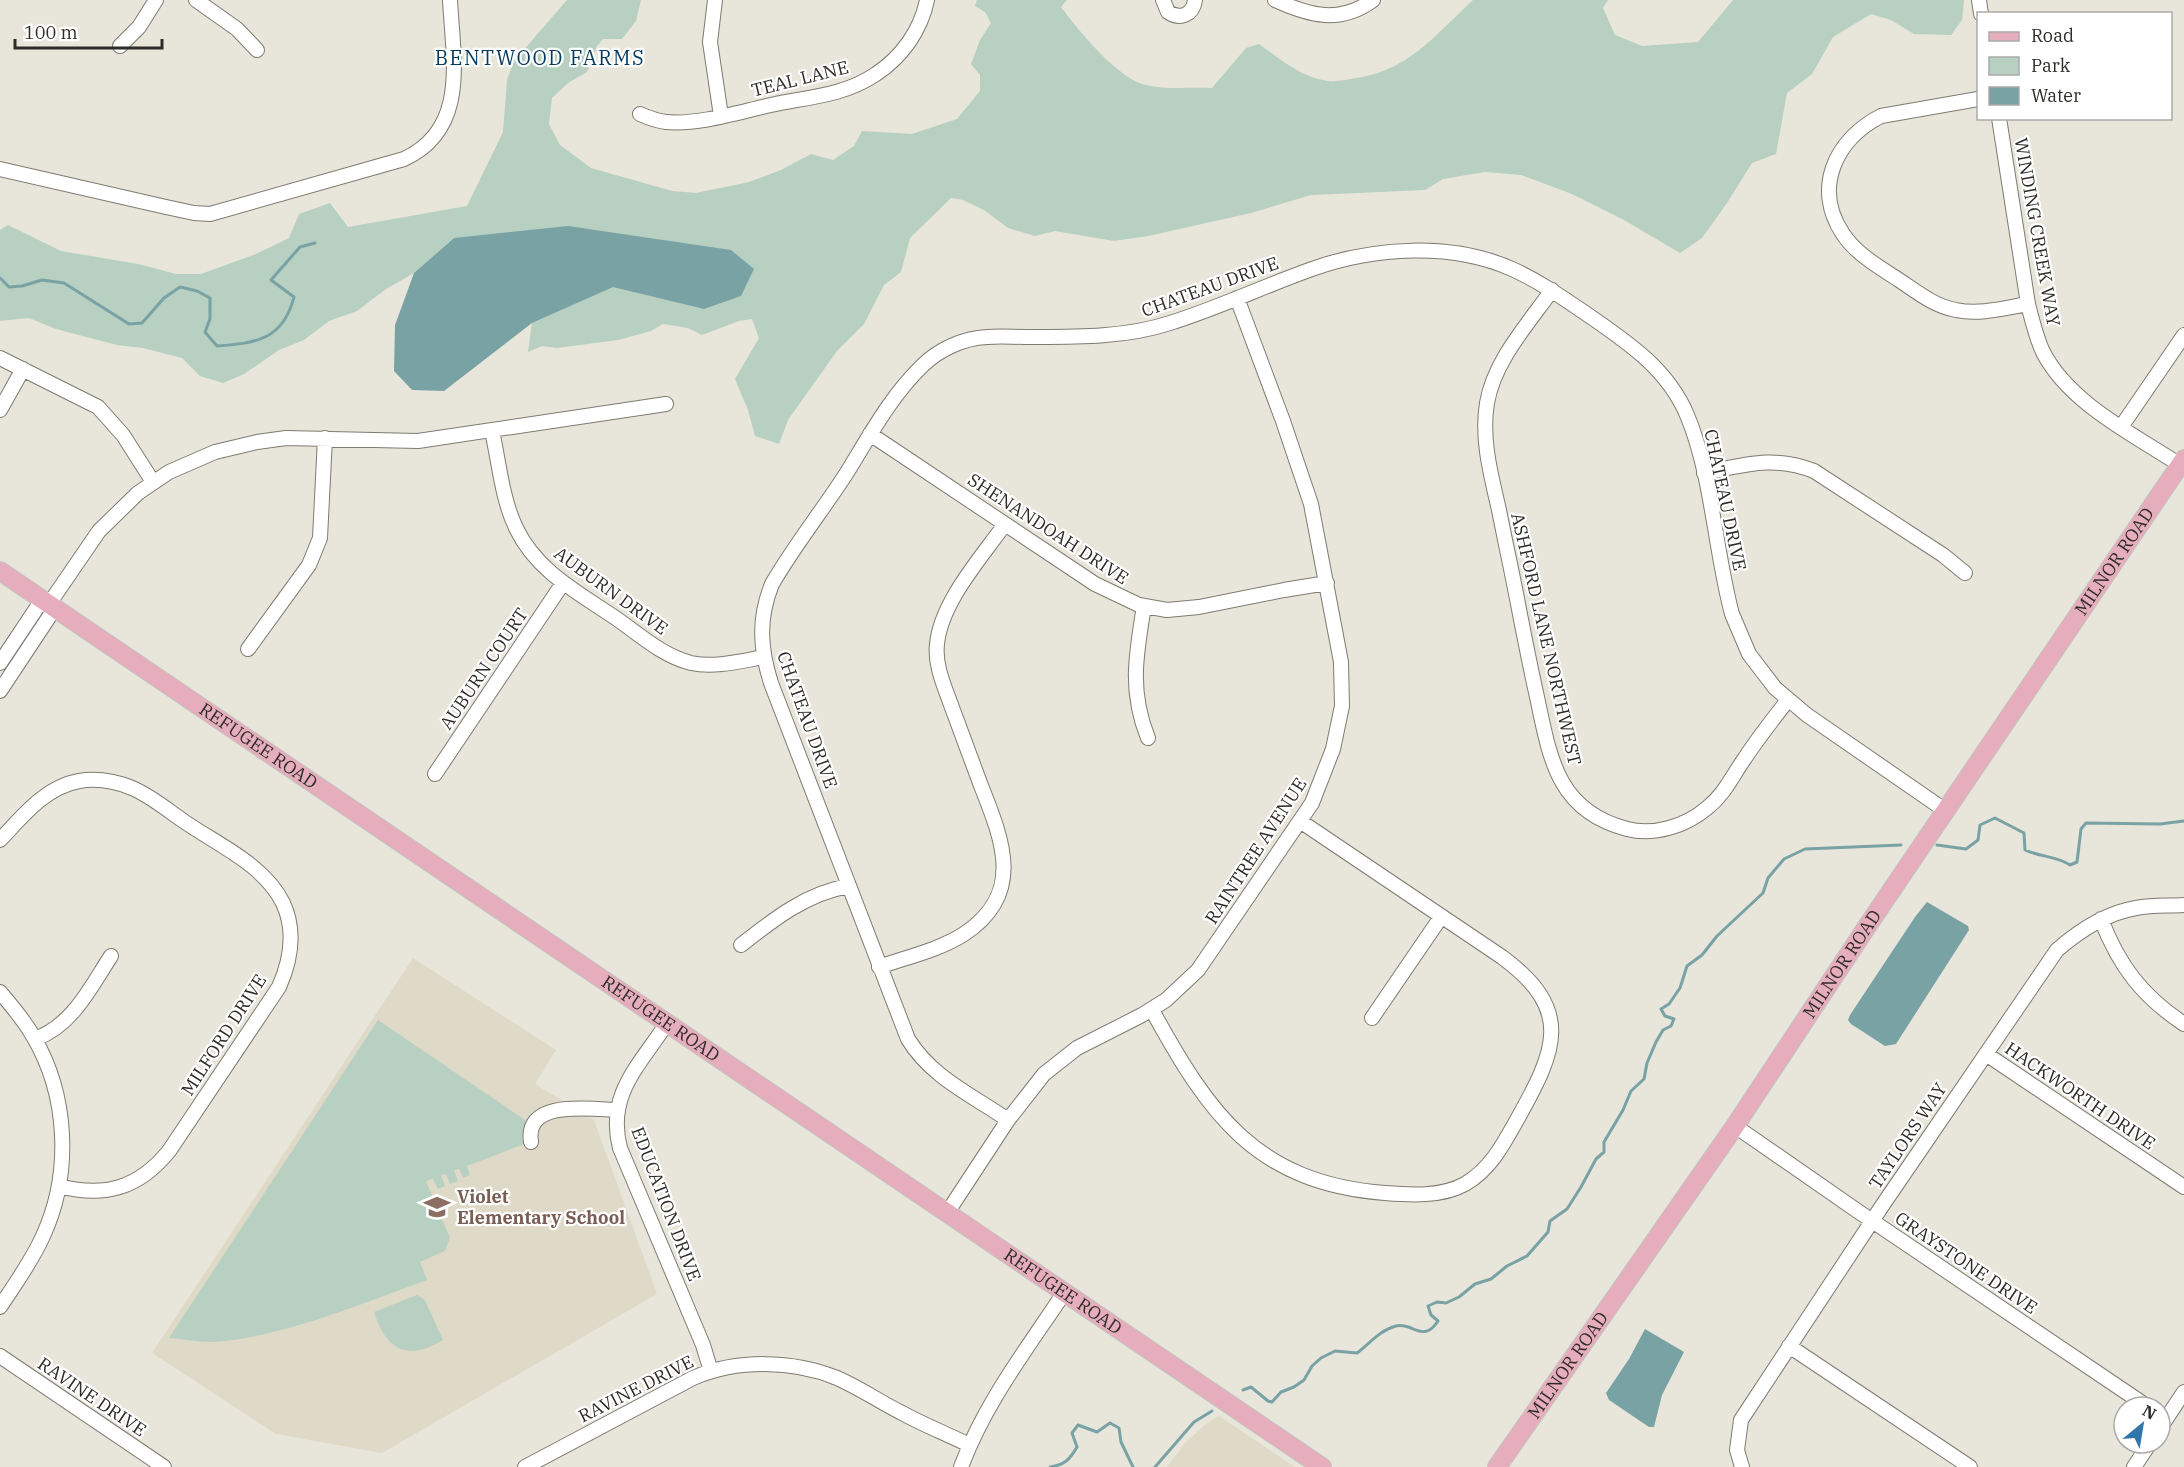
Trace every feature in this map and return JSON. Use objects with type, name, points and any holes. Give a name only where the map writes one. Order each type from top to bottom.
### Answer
[{"type":"main road","name":"MILNOR ROAD","points":[[1497,1467],[1735,1126],[2182,462]]},
{"type":"main road","name":"REFUGEE ROAD","points":[[0,571],[1322,1467]]},
{"type":"street","points":[[120,46],[139,27],[156,0]]},
{"type":"street","points":[[196,0],[237,29],[257,50]]},
{"type":"street","points":[[0,169],[184,212],[210,214],[404,159],[418,153],[438,133],[450,107],[453,64],[450,0]]},
{"type":"street","points":[[715,0],[710,42],[721,116]]},
{"type":"street","name":"TEAL LANE","points":[[640,114],[669,122],[721,116],[824,96],[864,81],[887,66],[907,44],[921,20],[927,0]]},
{"type":"street","points":[[1163,0],[1168,12],[1177,16],[1191,11],[1195,0]]},
{"type":"street","points":[[1275,0],[1294,9],[1320,15],[1347,13],[1373,0]]},
{"type":"street","points":[[1977,99],[1881,116],[1869,122],[1857,131],[1839,152],[1831,179],[1829,193],[1831,207],[1842,234],[1861,254],[1930,301],[1954,310],[1971,312],[2028,304]]},
{"type":"street","name":"WINDING CREEK WAY","points":[[1999,120],[2028,304],[2038,339],[2058,375],[2078,395],[2121,427],[2182,462]]},
{"type":"street","name":"CHATEAU DRIVE","points":[[1008,1120],[952,1084],[925,1062],[908,1038],[771,683],[764,657],[761,626],[772,584],[870,434],[921,366],[958,343],[987,337],[1133,333],[1175,322],[1340,260],[1369,255],[1413,251],[1456,254],[1512,269],[1552,290],[1635,348],[1666,379],[1688,417],[1704,473],[1728,598],[1741,639],[1765,678],[1788,700],[1946,811]]},
{"type":"street","name":"ASHFORD LANE NORTHWEST","points":[[1552,290],[1502,362],[1491,387],[1485,427],[1490,470],[1529,660],[1549,752],[1559,779],[1576,802],[1590,813],[1613,825],[1648,831],[1684,823],[1708,807],[1728,787],[1754,745],[1788,700]]},
{"type":"street","name":"RAINTREE AVENUE","points":[[947,1213],[1008,1120],[1035,1084],[1065,1056],[1152,1010],[1177,991],[1198,970],[1312,803],[1333,749],[1341,713],[1341,662],[1311,504],[1303,476],[1237,298]]},
{"type":"street","points":[[2121,427],[2184,335]]},
{"type":"street","points":[[0,358],[83,398],[104,412],[123,435],[153,482]]},
{"type":"street","points":[[0,410],[24,369]]},
{"type":"street","points":[[0,663],[48,604],[99,531],[138,493],[153,482],[195,460],[236,446],[286,438],[418,441],[666,404]]},
{"type":"street","name":"AUBURN DRIVE","points":[[492,431],[507,500],[516,528],[540,563],[563,584],[655,646],[680,659],[708,664],[764,657]]},
{"type":"street","name":"SHENANDOAH DRIVE","points":[[870,434],[1095,584],[1126,600],[1144,606],[1167,610],[1199,608],[1327,583]]},
{"type":"street","points":[[248,649],[309,566],[315,552],[320,538],[325,438]]},
{"type":"street","points":[[1704,473],[1773,461],[1801,466],[1814,471],[1943,555],[1965,573]]},
{"type":"street","points":[[879,967],[931,949],[962,935],[993,905],[1003,877],[1004,863],[1000,834],[946,694],[940,673],[937,645],[939,631],[949,606],[1005,524]]},
{"type":"street","name":"AUBURN COURT","points":[[435,774],[563,584]]},
{"type":"street","points":[[0,691],[48,604]]},
{"type":"street","points":[[1144,606],[1137,648],[1135,685],[1139,712],[1148,738]]},
{"type":"street","name":"MILFORD DRIVE","points":[[0,840],[39,801],[63,786],[92,780],[120,784],[147,796],[254,869],[274,889],[282,902],[291,929],[289,958],[279,987],[158,1166],[140,1179],[114,1189],[86,1191],[59,1186]]},
{"type":"street","points":[[1152,1010],[1212,1107],[1247,1142],[1270,1159],[1309,1178],[1350,1189],[1412,1194],[1436,1193],[1452,1190],[1476,1177],[1489,1165],[1545,1068],[1552,1040],[1551,1026],[1543,998],[1525,975],[1502,957],[1300,821]]},
{"type":"street","points":[[741,945],[771,921],[798,904],[849,886]]},
{"type":"street","name":"TAYLORS WAY","points":[[1742,1467],[1737,1450],[1741,1420],[1872,1221],[2057,950],[2073,936],[2101,919],[2135,908],[2184,905]]},
{"type":"street","points":[[1372,1018],[1441,917]]},
{"type":"street","points":[[2101,919],[2110,944],[2138,985],[2161,1007],[2184,1024]]},
{"type":"street","points":[[35,1039],[53,1030],[69,1017],[111,956]]},
{"type":"street","points":[[0,992],[19,1014],[35,1039],[47,1066],[60,1114],[63,1151],[59,1186],[50,1221],[40,1243],[0,1307]]},
{"type":"street","name":"EDUCATION DRIVE","points":[[667,1023],[627,1082],[615,1120],[620,1148],[703,1345],[711,1371]]},
{"type":"street","name":"HACKWORTH DRIVE","points":[[1986,1054],[2184,1187]]},
{"type":"street","points":[[531,1142],[529,1131],[531,1125],[542,1115],[573,1109],[617,1110]]},
{"type":"street","name":"GRAYSTONE DRIVE","points":[[1735,1126],[2130,1395]]},
{"type":"street","points":[[961,1467],[969,1445],[991,1403],[1064,1293]]},
{"type":"street","points":[[1790,1346],[1970,1467]]},
{"type":"street","name":"RAVINE DRIVE","points":[[0,1356],[161,1466]]},
{"type":"street","name":"RAVINE DRIVE","points":[[525,1467],[693,1378],[711,1371],[756,1365],[798,1367],[821,1372],[969,1445]]},
{"type":"street","points":[[2172,1408],[2184,1392]]},
{"type":"shaded area","name":"Violet Elementary School","points":[[413,958],[556,1050],[535,1084],[594,1120],[657,1294],[382,1453],[276,1434],[152,1353]]},
{"type":"shaded area","points":[[1219,1416],[1295,1467],[1167,1467],[1186,1442]]},
{"type":"green space","points":[[567,0],[641,0],[636,21],[622,39],[603,39],[597,46],[587,72],[568,83],[552,98],[549,124],[560,145],[591,168],[672,191],[696,193],[749,182],[781,170],[811,154],[833,160],[854,146],[862,131],[912,134],[957,119],[980,91],[980,75],[971,64],[980,40],[991,23],[985,12],[975,6],[977,0],[1067,0],[1061,7],[1078,28],[1100,53],[1135,81],[1162,87],[1212,88],[1246,48],[1259,44],[1292,67],[1309,76],[1328,81],[1371,75],[1389,69],[1419,50],[1473,0],[1608,0],[1603,8],[1615,35],[1642,46],[1698,42],[1733,0],[1964,0],[1962,20],[1951,35],[1914,34],[1891,20],[1871,14],[1833,37],[1812,74],[1787,93],[1776,154],[1752,163],[1702,238],[1680,253],[1624,220],[1572,194],[1521,175],[1485,172],[1443,179],[1425,190],[1311,195],[1251,213],[1148,236],[1114,241],[1055,231],[1035,236],[1008,228],[984,210],[963,200],[951,198],[910,238],[901,272],[884,285],[864,324],[837,351],[788,420],[779,444],[755,436],[748,410],[735,379],[759,338],[752,319],[739,321],[702,335],[688,328],[663,324],[651,331],[618,340],[557,348],[542,346],[528,352],[532,323],[613,286],[704,309],[454,238],[414,273],[386,289],[357,311],[329,321],[304,340],[279,350],[244,374],[223,383],[200,376],[182,358],[143,348],[117,345],[56,329],[29,318],[0,321],[0,230],[8,225],[61,251],[138,264],[176,274],[201,274],[256,254],[289,238],[299,214],[330,203],[348,227],[467,206],[503,132],[507,80],[514,61]]},
{"type":"green space","points":[[378,1020],[525,1120],[524,1144],[467,1166],[470,1175],[463,1178],[459,1169],[454,1170],[458,1181],[450,1184],[446,1174],[441,1175],[445,1186],[438,1189],[433,1179],[426,1181],[450,1238],[445,1251],[420,1262],[427,1280],[320,1319],[265,1334],[211,1342],[169,1338]]},
{"type":"green space","points":[[417,1295],[425,1300],[443,1340],[419,1350],[400,1349],[385,1336],[374,1312]]},
{"type":"water","points":[[568,226],[731,250],[754,269],[741,296],[704,309],[613,287],[532,323],[444,391],[412,390],[394,371],[395,325],[414,273],[454,238]]},
{"type":"water","points":[[1927,902],[1968,926],[1969,930],[1896,1044],[1885,1046],[1848,1020]]},
{"type":"water","points":[[1645,1329],[1684,1352],[1662,1395],[1654,1427],[1649,1427],[1609,1400],[1606,1393],[1629,1359]]},
{"type":"waterway","points":[[0,278],[9,287],[42,280],[64,283],[129,324],[142,323],[164,298],[180,287],[197,291],[210,298],[210,319],[205,332],[217,346],[231,345],[256,341],[275,331],[283,322],[294,297],[271,280],[300,247],[315,243]]},
{"type":"waterway","points":[[1937,845],[1966,849],[1978,840],[1980,825],[1995,818],[2024,833],[2025,850],[2070,865],[2077,862],[2081,829],[2086,823],[2160,824],[2184,821]]},
{"type":"waterway","points":[[1243,1390],[1251,1387],[1272,1402],[1281,1392],[1304,1380],[1312,1366],[1321,1358],[1335,1351],[1357,1353],[1380,1334],[1396,1326],[1428,1331],[1438,1321],[1431,1315],[1428,1306],[1437,1302],[1446,1303],[1459,1297],[1475,1284],[1491,1279],[1507,1266],[1527,1256],[1548,1232],[1550,1221],[1567,1209],[1596,1159],[1604,1152],[1604,1142],[1623,1110],[1631,1091],[1644,1079],[1647,1063],[1656,1042],[1663,1030],[1671,1026],[1674,1019],[1665,1016],[1661,1009],[1669,1004],[1680,988],[1687,966],[1702,955],[1717,936],[1763,893],[1768,878],[1784,859],[1805,849],[1901,845]]},
{"type":"waterway","points":[[1155,1467],[1194,1422],[1212,1411]]},
{"type":"waterway","points":[[1050,1467],[1063,1463],[1077,1447],[1072,1433],[1078,1425],[1097,1432],[1110,1423],[1119,1428],[1121,1442],[1133,1467]]},
{"type":"place","name":"Violet Elementary School","points":[[437,1207]]},
{"type":"district","name":"BENTWOOD FARMS","points":[[540,58]]}]
